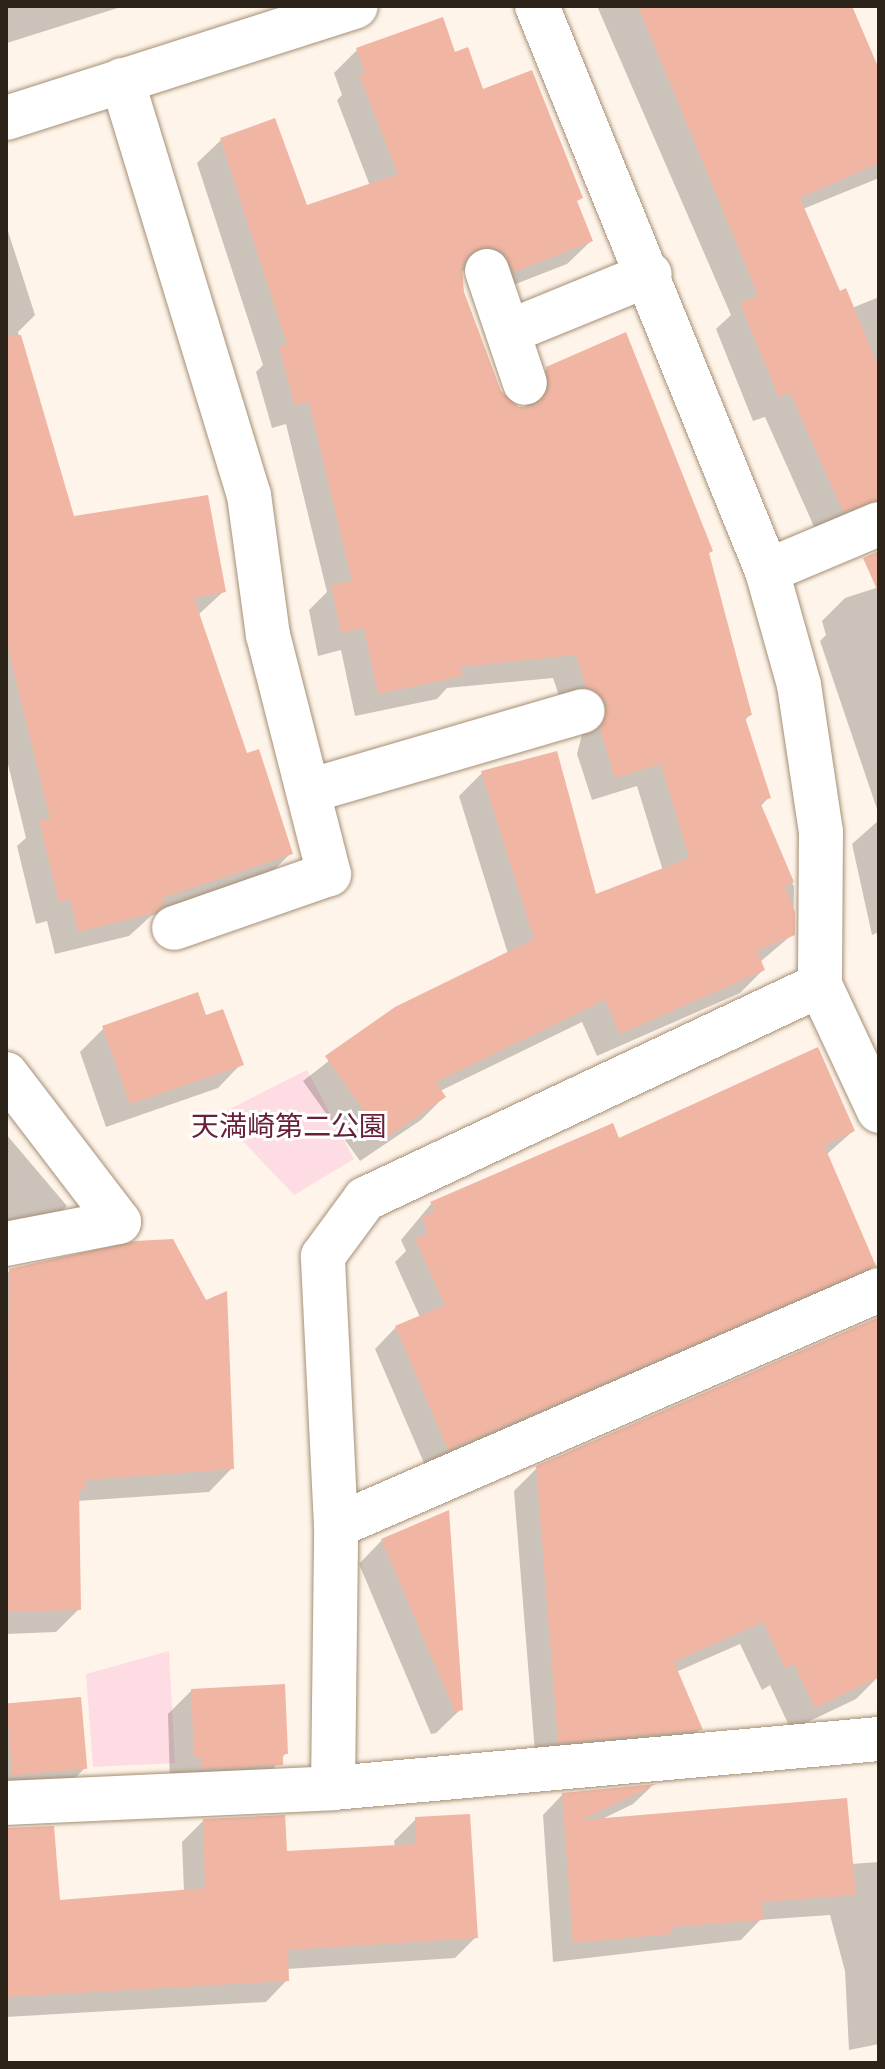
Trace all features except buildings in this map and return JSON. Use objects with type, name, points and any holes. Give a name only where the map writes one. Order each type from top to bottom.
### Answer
[{"type":"street","points":[[6,118],[356,6]]},
{"type":"street","points":[[537,6],[650,274],[767,571],[799,685],[821,832],[820,985],[879,1111]]},
{"type":"street","points":[[122,80],[249,495],[268,635],[329,874],[174,928]]},
{"type":"street","points":[[487,271],[525,383]]},
{"type":"street","points":[[508,332],[650,274]]},
{"type":"street","points":[[767,571],[879,524]]},
{"type":"street","points":[[309,791],[583,711]]},
{"type":"street","points":[[333,1788],[336,1526],[323,1256],[365,1199],[820,985]]},
{"type":"street","points":[[6,1074],[119,1222],[6,1244]]},
{"type":"street","points":[[336,1526],[879,1290]]},
{"type":"street","points":[[6,1803],[333,1788],[879,1739]]},
{"type":"green space","name":"天満崎第二公園","points":[[307,1070],[354,1159],[294,1195],[218,1115]]},
{"type":"green space","points":[[169,1651],[175,1763],[93,1767],[86,1674]]}]
